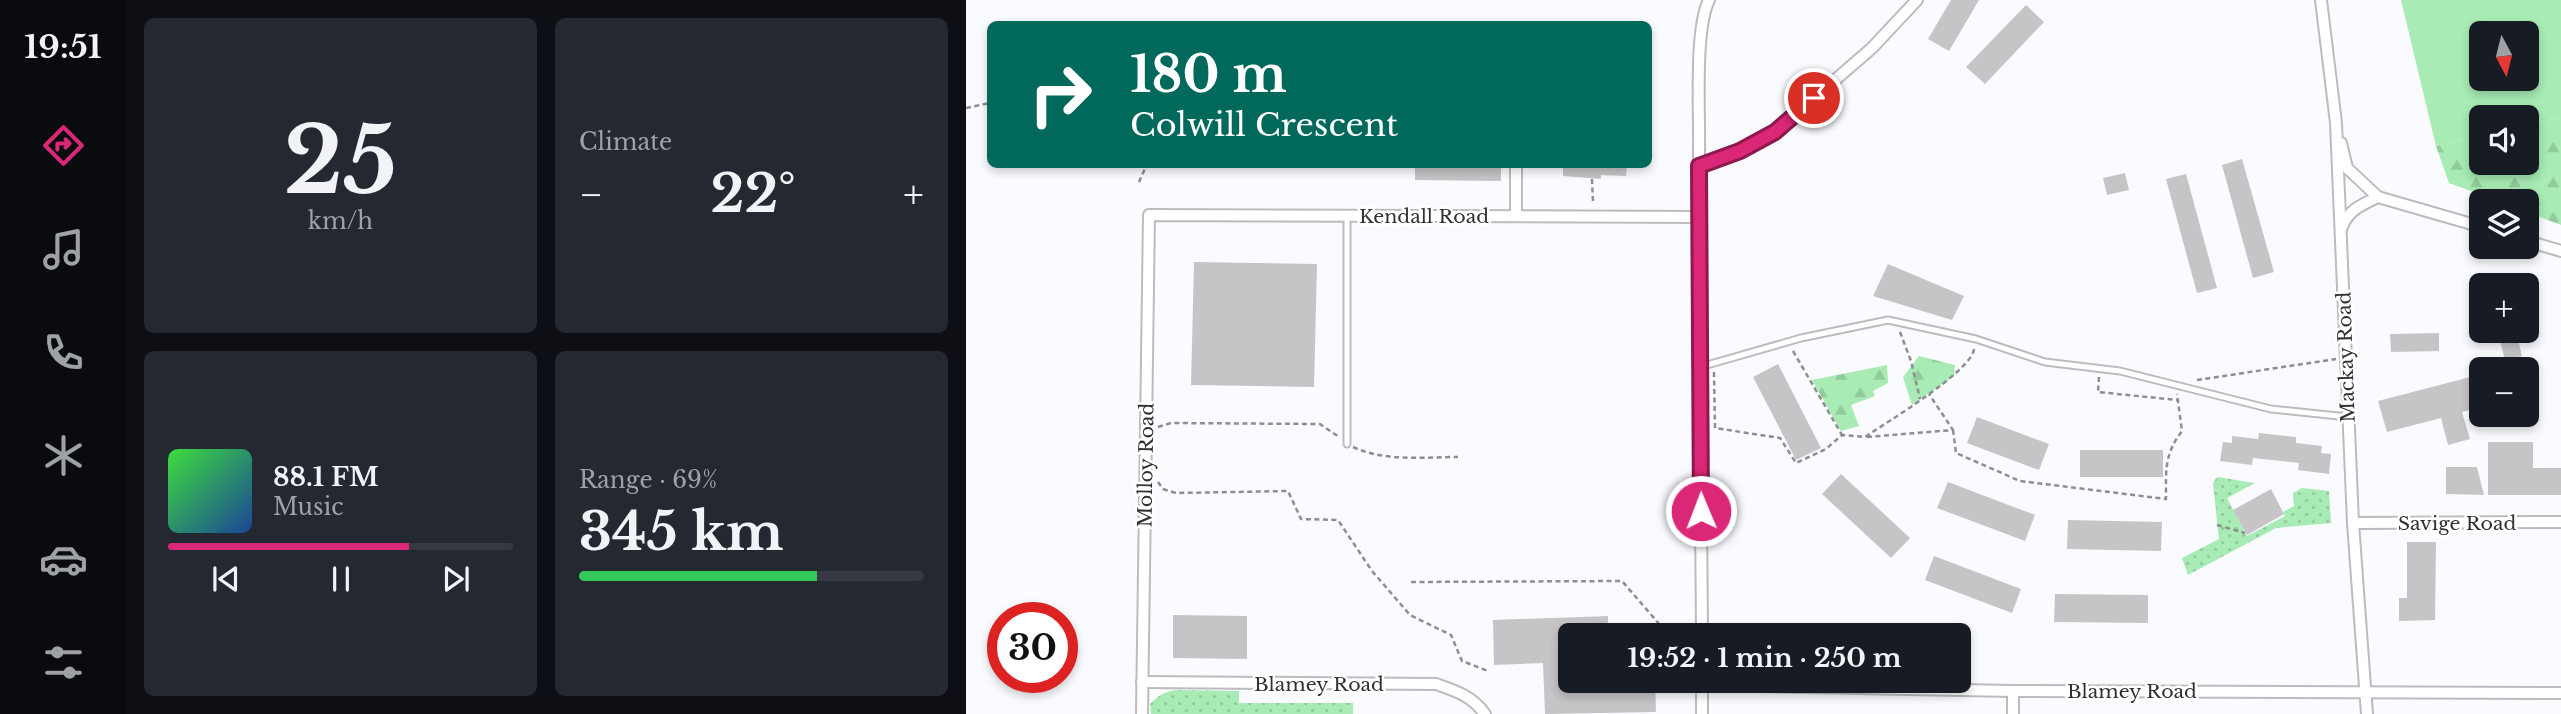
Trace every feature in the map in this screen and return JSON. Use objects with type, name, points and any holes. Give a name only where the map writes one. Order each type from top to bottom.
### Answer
[{"type":"street","points":[[1702,623],[1700,55],[1705,9],[1709,0]]},
{"type":"street","points":[[1699,166],[1740,151],[1775,132],[1872,48],[1917,0]]},
{"type":"street","name":"Mackay Road","points":[[2321,0],[2336,123],[2353,523],[2367,714]]},
{"type":"street","points":[[2336,123],[2347,168],[2378,197],[2469,223]]},
{"type":"street","points":[[1516,168],[1516,216]]},
{"type":"street","points":[[2340,232],[2350,213],[2378,197]]},
{"type":"street","name":"Kendall Road","points":[[1149,215],[1699,217]]},
{"type":"street","name":"Molloy Road","points":[[1142,714],[1149,215]]},
{"type":"street","points":[[2539,245],[2561,251]]},
{"type":"street","name":"Savige Road","points":[[2353,523],[2561,522]]},
{"type":"street","name":"Blamey Road","points":[[1142,682],[1436,684],[1457,691],[1476,702],[1485,714]]},
{"type":"street","name":"Blamey Road","points":[[1971,690],[2561,693]]},
{"type":"street","points":[[2012,691],[2013,714]]},
{"type":"street","points":[[1702,693],[1702,714]]},
{"type":"lane","points":[[1347,216],[1348,444]]},
{"type":"lane","points":[[1700,367],[1788,342],[1888,320],[1976,339],[2045,362],[2120,371],[2271,409],[2348,417]]},
{"type":"path","points":[[966,108],[987,104]]},
{"type":"path","points":[[1139,182],[1145,168]]},
{"type":"path","points":[[1592,179],[1593,202]]},
{"type":"path","points":[[1898,322],[1920,399]]},
{"type":"path","points":[[1865,437],[1956,373],[1974,356],[1976,339]]},
{"type":"path","points":[[1788,342],[1842,435]]},
{"type":"path","points":[[2194,380],[2346,358]]},
{"type":"path","points":[[1714,363],[1715,428],[1780,438],[1796,463],[1826,449],[1842,435],[1865,437],[1953,430]]},
{"type":"path","points":[[2099,368],[2098,392],[2177,400]]},
{"type":"path","points":[[1929,394],[1953,430],[1956,453],[2020,481],[2166,499],[2166,464],[2171,446],[2182,431],[2177,386]]},
{"type":"path","points":[[1158,428],[1171,423],[1320,424],[1348,444],[1371,455],[1410,458],[1458,457]]},
{"type":"path","points":[[1156,478],[1163,489],[1176,493],[1288,491],[1301,519],[1338,520],[1372,572],[1410,615],[1451,635],[1462,660],[1488,671]]},
{"type":"path","points":[[2217,525],[2245,533]]},
{"type":"path","points":[[1411,582],[1622,582],[1658,623]]},
{"type":"green space","points":[[2401,0],[2561,0],[2561,117],[2539,122],[2539,105],[2469,105],[2469,138],[2436,146]]},
{"type":"green space","points":[[2561,117],[2561,225],[2539,217],[2539,189],[2469,190],[2449,183],[2436,146],[2469,138],[2469,175],[2539,175],[2539,122]]},
{"type":"green space","points":[[1919,356],[1955,365],[1954,376],[1912,405],[1903,377]]},
{"type":"green space","points":[[1887,365],[1888,383],[1873,391],[1875,396],[1851,405],[1859,426],[1841,431],[1812,380]]},
{"type":"green space","points":[[2217,477],[2255,483],[2227,498],[2247,536],[2285,516],[2283,512],[2294,506],[2293,493],[2302,488],[2329,491],[2331,523],[2276,528],[2188,575],[2182,558],[2219,539],[2213,483]]},
{"type":"green space","points":[[1176,690],[1239,691],[1239,703],[1353,703],[1353,714],[1151,714],[1150,704],[1153,701]]},
{"type":"building","points":[[1951,0],[1979,0],[1949,51],[1928,39]]},
{"type":"building","points":[[2026,5],[2044,22],[1985,84],[1966,67]]},
{"type":"building","points":[[2242,159],[2274,272],[2253,278],[2222,165]]},
{"type":"building","points":[[1415,168],[1501,168],[1501,181],[1415,180]]},
{"type":"building","points":[[1563,168],[1627,168],[1626,176],[1601,175],[1601,179],[1563,176]]},
{"type":"building","points":[[2125,173],[2129,190],[2107,195],[2103,178]]},
{"type":"building","points":[[2186,174],[2217,288],[2197,293],[2166,179]]},
{"type":"building","points":[[1194,262],[1317,264],[1314,387],[1191,385]]},
{"type":"building","points":[[1888,264],[1964,296],[1952,320],[1873,296]]},
{"type":"building","points":[[2439,333],[2439,351],[2391,352],[2390,334]]},
{"type":"building","points":[[2501,343],[2519,343],[2522,356],[2504,357]]},
{"type":"building","points":[[1778,364],[1821,448],[1796,460],[1753,377]]},
{"type":"building","points":[[2469,377],[2469,410],[2462,412],[2470,439],[2448,445],[2441,418],[2387,432],[2378,401]]},
{"type":"building","points":[[1977,417],[2049,444],[2039,470],[1967,443]]},
{"type":"building","points":[[2259,433],[2296,437],[2296,443],[2322,446],[2321,453],[2331,454],[2329,474],[2298,470],[2299,463],[2253,458],[2252,465],[2220,461],[2223,442],[2232,443],[2232,436],[2258,439]]},
{"type":"building","points":[[2488,442],[2533,442],[2533,468],[2561,468],[2561,495],[2488,495]]},
{"type":"building","points":[[2080,450],[2163,450],[2163,477],[2080,477]]},
{"type":"building","points":[[2446,467],[2477,467],[2484,495],[2446,494]]},
{"type":"building","points":[[1841,474],[1910,538],[1891,558],[1822,494]]},
{"type":"building","points":[[1948,482],[2035,515],[2025,541],[1937,508]]},
{"type":"building","points":[[2271,489],[2284,514],[2247,535],[2233,510]]},
{"type":"building","points":[[2068,520],[2162,522],[2161,551],[2067,549]]},
{"type":"building","points":[[2407,542],[2436,542],[2435,620],[2399,621],[2399,598],[2407,598]]},
{"type":"building","points":[[1934,556],[2021,589],[2012,613],[1925,580]]},
{"type":"building","points":[[2055,594],[2148,595],[2148,623],[2054,622]]},
{"type":"building","points":[[1173,615],[1247,616],[1247,659],[1173,658]]},
{"type":"building","points":[[1608,616],[1608,623],[1558,623],[1558,693],[1655,693],[1656,712],[1545,714],[1543,663],[1494,665],[1493,620]]},
{"type":"route","points":[[1701,511],[1699,166],[1740,151],[1775,132],[1814,98]]}]
